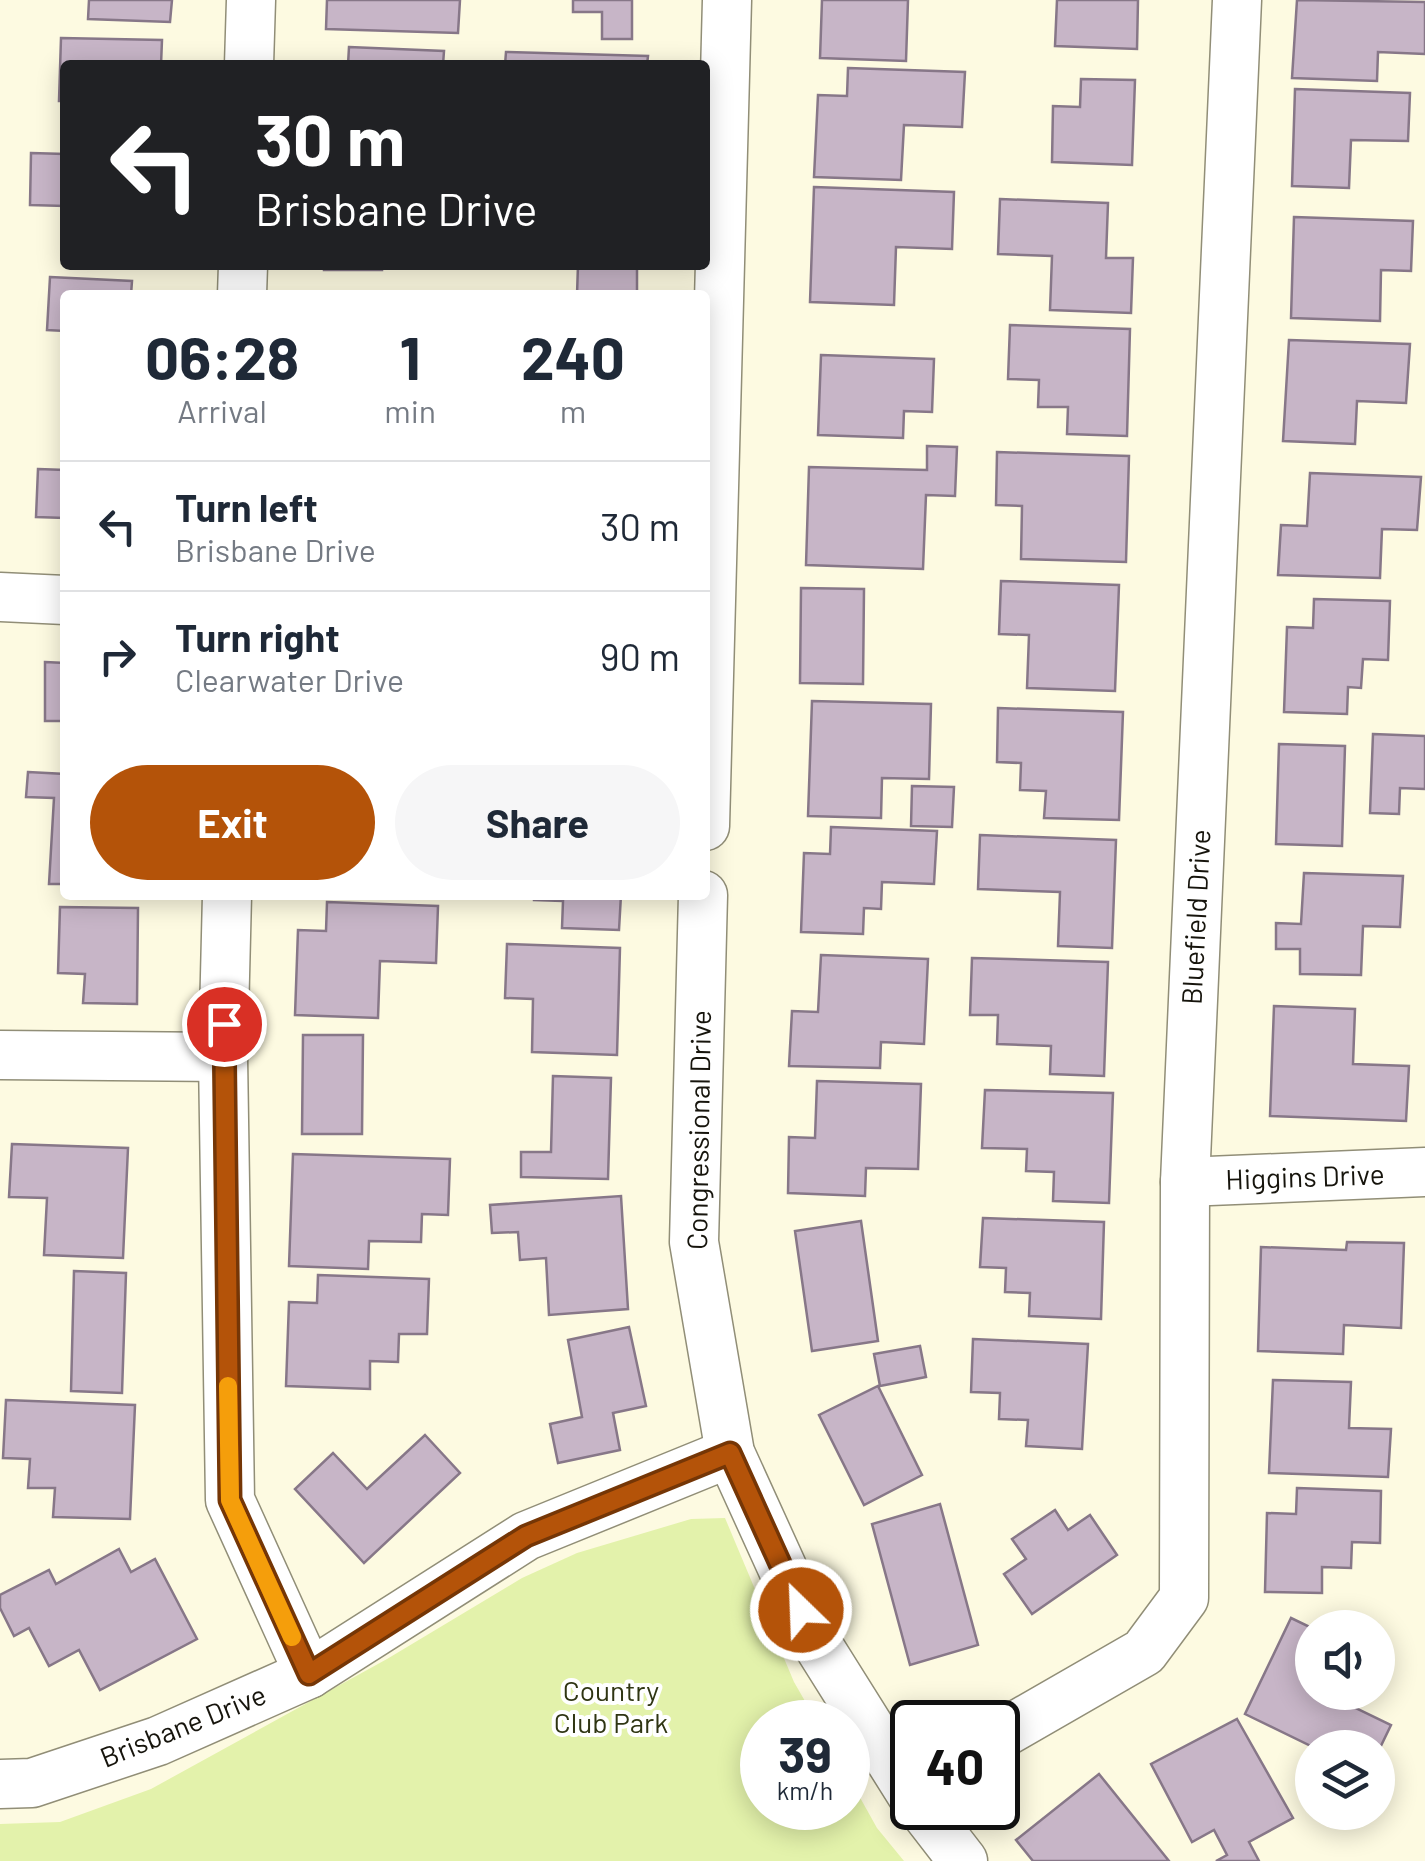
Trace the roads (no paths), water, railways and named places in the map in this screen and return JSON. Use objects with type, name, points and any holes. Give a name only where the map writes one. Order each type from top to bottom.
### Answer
[{"type":"street","points":[[250,60],[251,0]]},
{"type":"street","points":[[710,638],[727,0]]},
{"type":"street","name":"Bluefield Drive","points":[[1020,1723],[1144,1652],[1184,1598],[1184,1182],[1237,0]]},
{"type":"street","points":[[0,598],[60,600]]},
{"type":"street","points":[[227,900],[224,1057],[230,1500],[309,1674]]},
{"type":"street","name":"Congressional Drive","points":[[703,900],[694,1242],[730,1453],[816,1642],[890,1758]]},
{"type":"street","points":[[0,1056],[224,1057]]},
{"type":"street","name":"Higgins Drive","points":[[1184,1182],[1425,1172]]},
{"type":"street","name":"Brisbane Drive","points":[[0,1784],[32,1783],[158,1740],[309,1674],[526,1536],[730,1453]]},
{"type":"street","name":"Congressional Drive","points":[[940,1830],[963,1861]]},
{"type":"park label","name":"Country Club Park","points":[[611,1707]]}]
